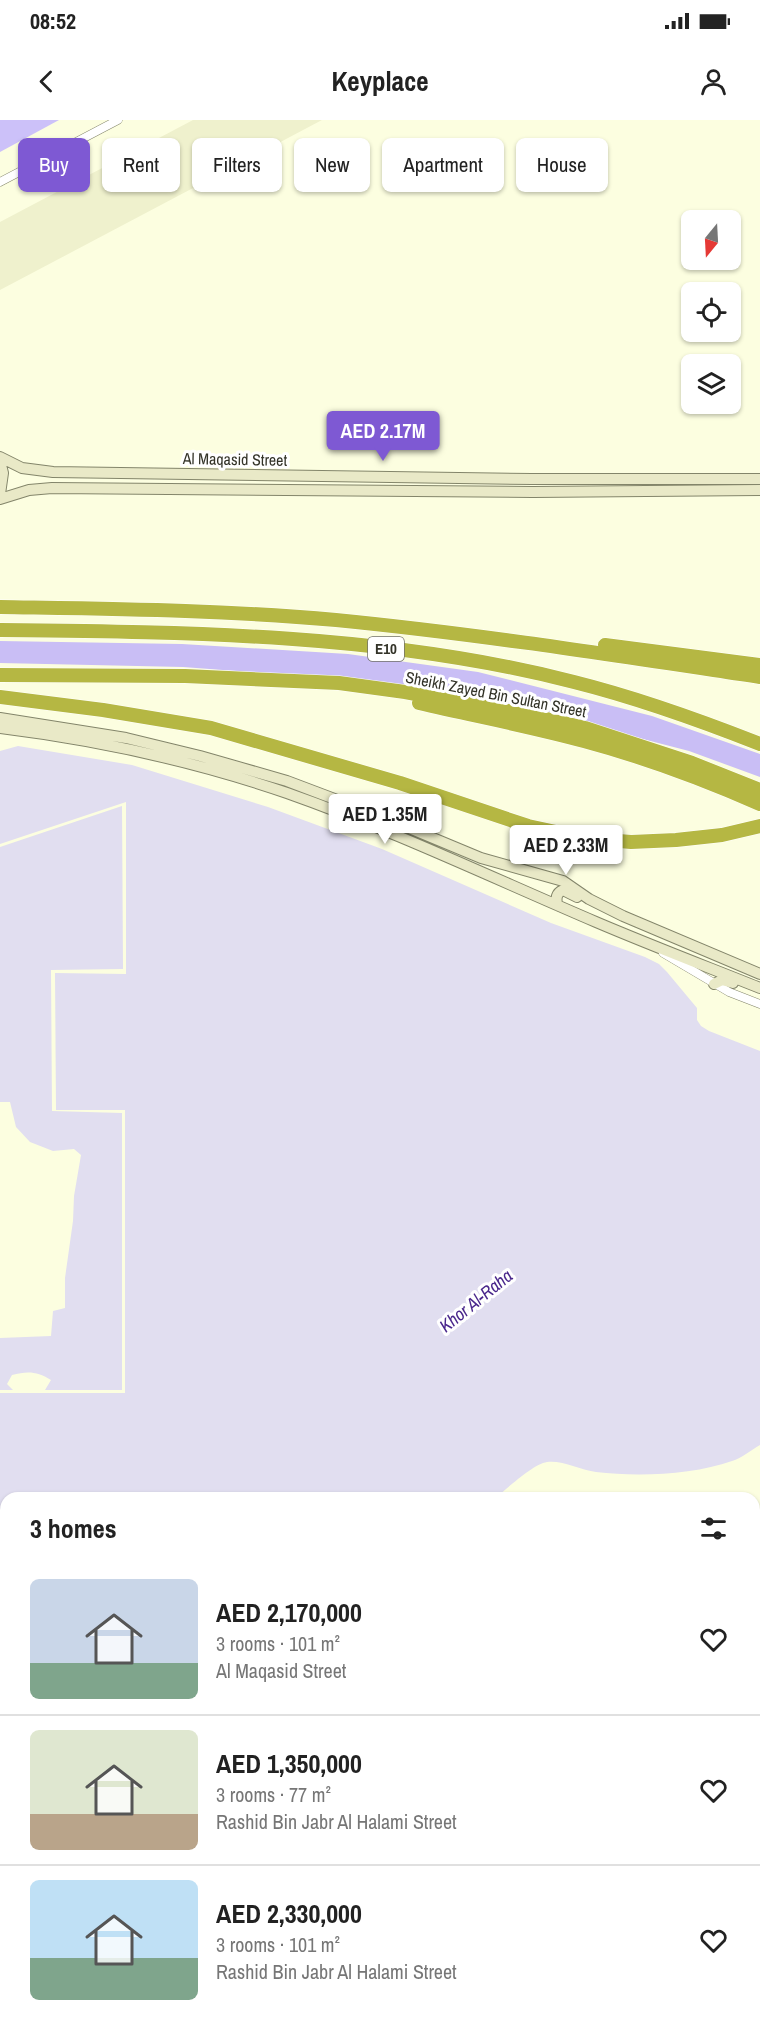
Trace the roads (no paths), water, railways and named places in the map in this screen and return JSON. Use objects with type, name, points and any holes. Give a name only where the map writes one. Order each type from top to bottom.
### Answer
[{"type":"highway","points":[[1,606],[275,616],[345,621],[534,643],[760,677]]},
{"type":"highway","name":"Sheikh Zayed Bin Sultan Street","points":[[0,630],[214,635],[313,640],[440,656],[507,667],[639,700],[760,744]]},
{"type":"highway","points":[[534,643],[593,644],[760,665]]},
{"type":"highway","name":"Sheikh Zayed Bin Sultan Street","points":[[0,675],[185,676],[339,683],[474,704],[585,728],[692,763],[760,790]]},
{"type":"highway","points":[[339,683],[603,747],[661,765],[760,804]]},
{"type":"highway","points":[[0,697],[103,710],[211,728],[400,783],[528,825],[584,838],[631,842],[676,840],[722,835],[760,826]]},
{"type":"main road","name":"Al Maqasid Street","points":[[0,459],[22,468],[53,472],[532,479],[760,479]]},
{"type":"main road","points":[[0,459],[3,473],[0,494]]},
{"type":"main road","name":"Al Maqasid Street","points":[[0,499],[29,490],[52,488],[533,492],[760,489]]},
{"type":"main road","points":[[0,718],[126,738],[287,781],[481,858],[563,881],[607,908],[760,974]]},
{"type":"main road","points":[[0,728],[124,749],[197,766],[284,792],[382,829],[760,989]]},
{"type":"main road","points":[[557,904],[557,895],[563,890],[598,908],[607,908]]},
{"type":"main road","points":[[714,984],[722,980],[760,989]]},
{"type":"street","points":[[0,182],[118,120]]},
{"type":"street","points":[[650,944],[683,967],[714,984],[760,1004]]},
{"type":"water","name":"Khor Al-Raha","points":[[18,746],[132,765],[268,807],[382,849],[551,923],[659,964],[697,1008],[697,1020],[701,1026],[760,1051],[760,1445],[739,1458],[717,1466],[665,1474],[596,1472],[559,1462],[547,1462],[528,1472],[503,1492],[0,1492],[0,1393],[125,1393],[125,1110],[56,1110],[55,973],[126,974],[126,802],[0,844],[0,751]]},
{"type":"water","points":[[122,806],[123,969],[51,970],[52,1111],[122,1113],[122,1390],[45,1390],[51,1380],[36,1373],[27,1372],[12,1375],[7,1384],[13,1390],[0,1390],[0,1338],[51,1336],[53,1311],[65,1308],[65,1278],[81,1155],[74,1149],[53,1151],[30,1142],[16,1127],[10,1102],[0,1102],[0,847]]}]
